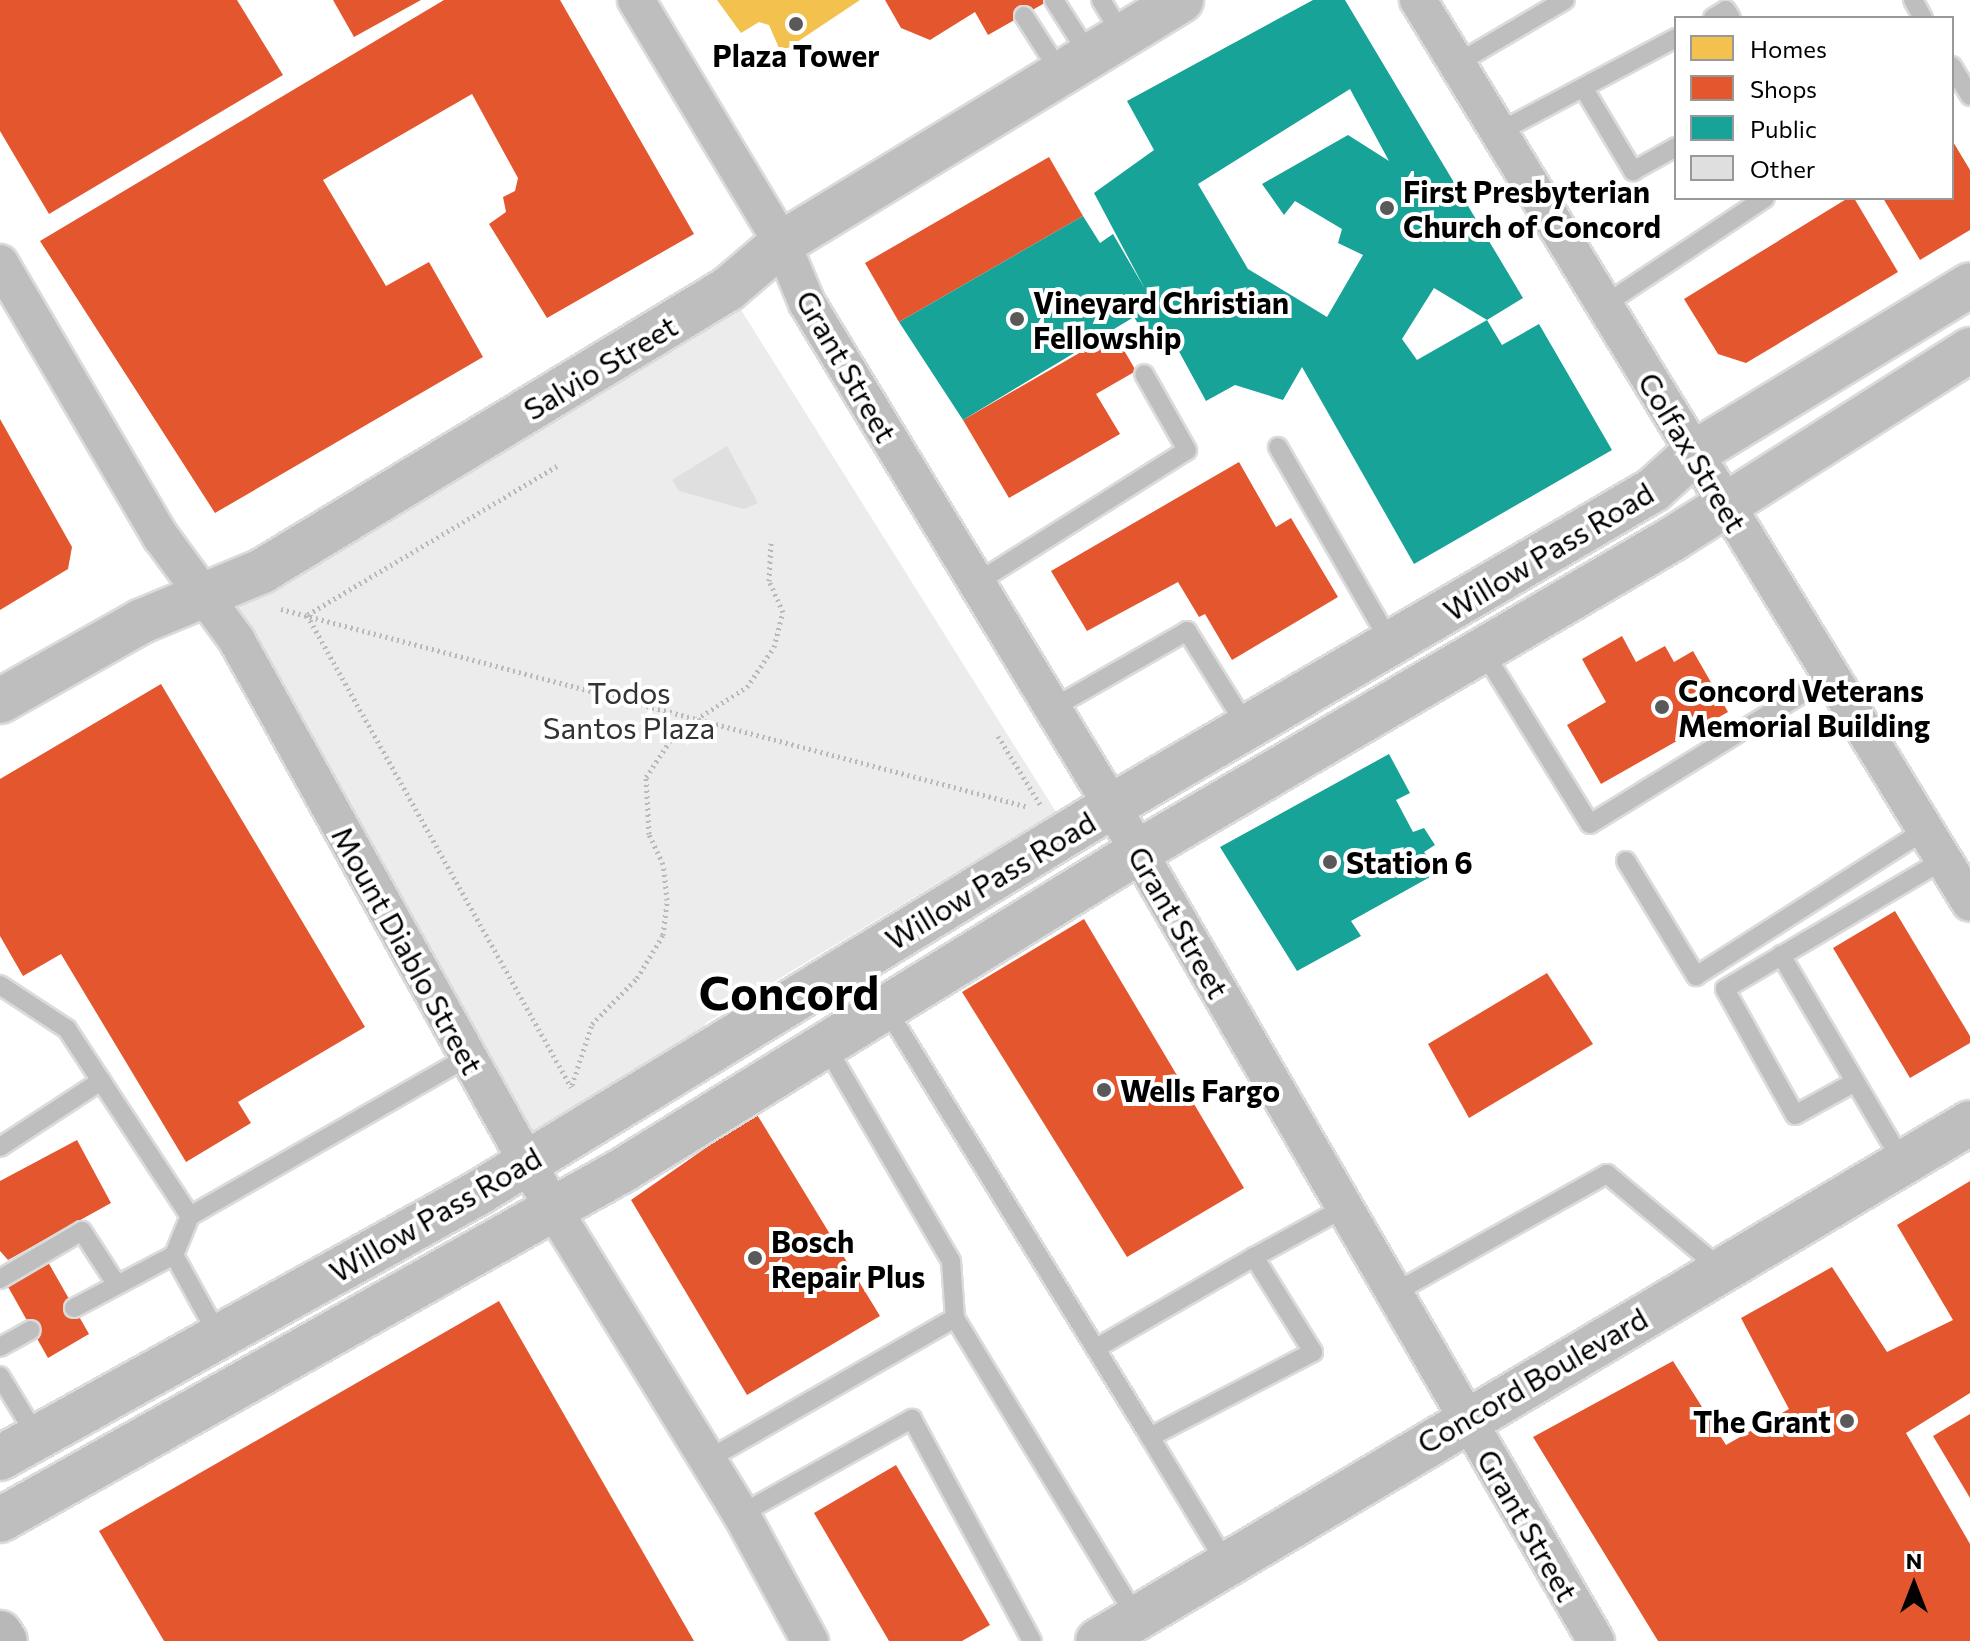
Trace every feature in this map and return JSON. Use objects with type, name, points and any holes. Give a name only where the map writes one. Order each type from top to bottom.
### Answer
[{"type":"main road","name":"Salvio Street","points":[[0,701],[201,592],[274,564],[728,289],[782,243],[1093,40],[1181,0]]},
{"type":"main road","name":"Willow Pass Road","points":[[0,1458],[527,1162],[1112,806],[1653,490],[1694,453],[1970,285]]},
{"type":"main road","name":"Willow Pass Road","points":[[0,1520],[552,1207],[623,1170],[1138,852],[1483,651],[1970,350]]},
{"type":"main road","name":"Concord Boulevard","points":[[1098,1641],[1465,1418],[1963,1131]]},
{"type":"main road","points":[[0,1633],[5,1641]]},
{"type":"street","name":"Grant Street","points":[[636,0],[782,243],[807,303],[1112,806],[1596,1641]]},
{"type":"street","name":"Colfax Street","points":[[1418,0],[1970,903]]},
{"type":"street","name":"Mount Diablo Street","points":[[0,263],[161,537],[236,639],[552,1207],[741,1514],[810,1641]]},
{"type":"lane","points":[[1054,0],[1093,40]]},
{"type":"lane","points":[[1458,63],[1565,0]]},
{"type":"lane","points":[[1024,16],[1093,40]]},
{"type":"lane","points":[[1499,132],[1674,39]]},
{"type":"lane","points":[[1954,69],[1970,96]]},
{"type":"lane","points":[[1584,89],[1633,171],[1674,148]]},
{"type":"lane","points":[[1604,305],[1762,200]]},
{"type":"lane","points":[[976,583],[1187,450],[1144,374]]},
{"type":"lane","points":[[1278,447],[1392,645]]},
{"type":"lane","points":[[1051,709],[1187,631],[1247,727]]},
{"type":"lane","points":[[1483,651],[1590,824],[1831,676]]},
{"type":"lane","points":[[1626,861],[1696,976],[1934,845]]},
{"type":"lane","points":[[1855,1082],[1795,1115],[1725,989],[1781,955],[1934,845]]},
{"type":"lane","points":[[1781,955],[1903,1163]]},
{"type":"lane","points":[[0,985],[67,1029],[190,1216]]},
{"type":"lane","points":[[886,1008],[1098,1347],[1226,1563]]},
{"type":"lane","points":[[826,1046],[951,1261],[955,1318],[1136,1617]]},
{"type":"lane","points":[[74,1308],[174,1255],[190,1216],[468,1057]]},
{"type":"lane","points":[[0,1147],[101,1081]]},
{"type":"lane","points":[[1394,1293],[1607,1174],[1721,1269]]},
{"type":"lane","points":[[1098,1347],[1344,1208]]},
{"type":"lane","points":[[0,1279],[82,1231],[117,1285]]},
{"type":"lane","points":[[174,1255],[219,1337]]},
{"type":"lane","points":[[1150,1437],[1313,1352],[1254,1257]]},
{"type":"lane","points":[[707,1460],[955,1318]]},
{"type":"lane","points":[[0,1347],[31,1330]]},
{"type":"lane","points":[[0,1376],[37,1437]]},
{"type":"lane","points":[[741,1514],[912,1419],[1032,1641]]},
{"type":"path","points":[[307,615],[557,466]]},
{"type":"path","points":[[564,1100],[592,1024],[637,978],[663,935],[667,900],[663,864],[649,834],[646,777],[676,732],[747,687],[774,647],[783,612],[769,581],[771,543]]},
{"type":"path","points":[[277,608],[1045,811]]},
{"type":"path","points":[[307,615],[571,1087]]},
{"type":"green space","name":"Todos Santos Plaza","points":[[728,289],[1056,812],[707,1022],[671,1074],[527,1162],[201,592]]},
{"type":"building: Homes","name":"Plaza Tower","points":[[717,0],[860,0],[788,48],[779,48],[769,25],[759,22],[741,33]]},
{"type":"building: Shops","points":[[0,0],[237,0],[283,75],[49,214],[0,131]]},
{"type":"building: Shops","points":[[333,0],[421,0],[354,37]]},
{"type":"building: Shops","points":[[444,0],[560,0],[694,234],[547,318],[489,224],[506,212],[503,197],[515,191],[518,178],[472,94],[323,180],[386,286],[429,262],[483,357],[215,513],[40,241]]},
{"type":"building: Shops","points":[[885,0],[1050,0],[988,35],[975,12],[930,40],[901,28]]},
{"type":"building: Shops","points":[[1954,143],[1970,170],[1970,230],[1920,260],[1884,200],[1954,200]]},
{"type":"building: Shops","points":[[1049,157],[1083,216],[899,322],[865,263]]},
{"type":"building: Shops","points":[[1845,200],[1855,200],[1898,272],[1746,363],[1718,354],[1684,299]]},
{"type":"building: Shops","points":[[1114,333],[1136,371],[1096,394],[1120,434],[1009,498],[963,420]]},
{"type":"building: Shops","points":[[0,419],[72,547],[68,569],[0,610]]},
{"type":"building: Shops","points":[[1239,462],[1276,527],[1291,518],[1338,597],[1232,660],[1205,614],[1199,617],[1178,582],[1087,631],[1051,571]]},
{"type":"building: Shops","name":"Concord Veterans Memorial Building","points":[[1622,636],[1636,662],[1665,646],[1674,662],[1693,651],[1728,712],[1601,784],[1567,725],[1606,702],[1582,659]]},
{"type":"building: Shops","points":[[161,684],[365,1027],[238,1102],[251,1123],[186,1162],[61,954],[23,976],[0,936],[0,779]]},
{"type":"building: Shops","points":[[1895,911],[1970,1036],[1970,1043],[1910,1078],[1833,948]]},
{"type":"building: Shops","name":"Wells Fargo","points":[[1084,919],[1244,1188],[1127,1257],[962,992]]},
{"type":"building: Shops","points":[[1547,973],[1593,1044],[1469,1118],[1428,1044]]},
{"type":"building: Shops","name":"Bosch Repair Plus","points":[[756,1113],[880,1316],[747,1395],[631,1200]]},
{"type":"building: Shops","points":[[77,1140],[111,1203],[8,1260],[0,1251],[0,1181]]},
{"type":"building: Shops","name":"The Grant","points":[[1970,1181],[1970,1393],[1906,1433],[1970,1544],[1970,1641],[1658,1641],[1533,1437],[1673,1361],[1726,1445],[1789,1409],[1741,1318],[1832,1267],[1887,1352],[1953,1320],[1897,1225]]},
{"type":"building: Shops","points":[[48,1262],[89,1334],[48,1358],[7,1285]]},
{"type":"building: Shops","points":[[499,1301],[694,1641],[164,1641],[99,1531]]},
{"type":"building: Shops","points":[[1970,1414],[1970,1498],[1933,1436]]},
{"type":"building: Shops","points":[[896,1465],[990,1625],[962,1641],[889,1641],[814,1513]]},
{"type":"building: Public","points":[[1313,0],[1345,0],[1523,298],[1487,320],[1502,345],[1539,324],[1612,450],[1414,564],[1302,367],[1283,400],[1235,385],[1206,401],[1164,324],[1145,335],[1134,317],[963,420],[899,322],[1083,216],[1100,243],[1113,234],[1145,289],[1094,193],[1154,150],[1127,101]],"holes":[[[1350,89],[1389,161],[1348,135],[1262,184],[1284,215],[1295,201],[1342,229],[1338,243],[1363,255],[1327,317],[1248,269],[1198,184]],[[1434,288],[1487,320],[1417,360],[1402,339]]]},
{"type":"building: Public","name":"Station 6","points":[[1389,754],[1410,793],[1396,800],[1413,832],[1424,828],[1435,845],[1424,852],[1439,872],[1351,921],[1361,936],[1297,971],[1220,847]]},
{"type":"building: Other","points":[[727,446],[758,503],[744,509],[679,491],[672,480]]},
{"type":"place","name":"Plaza Tower","points":[[796,24]]},
{"type":"place","name":"First Presbyterian Church of Concord","points":[[1387,208]]},
{"type":"place","name":"Vineyard Christian Fellowship","points":[[1017,319]]},
{"type":"place","name":"Concord Veterans Memorial Building","points":[[1662,707]]},
{"type":"place","name":"Station 6","points":[[1330,862]]},
{"type":"place","name":"Wells Fargo","points":[[1104,1090]]},
{"type":"place","name":"Bosch Repair Plus","points":[[755,1258]]},
{"type":"place","name":"The Grant","points":[[1847,1421]]},
{"type":"district","name":"Concord","points":[[789,991]]}]
